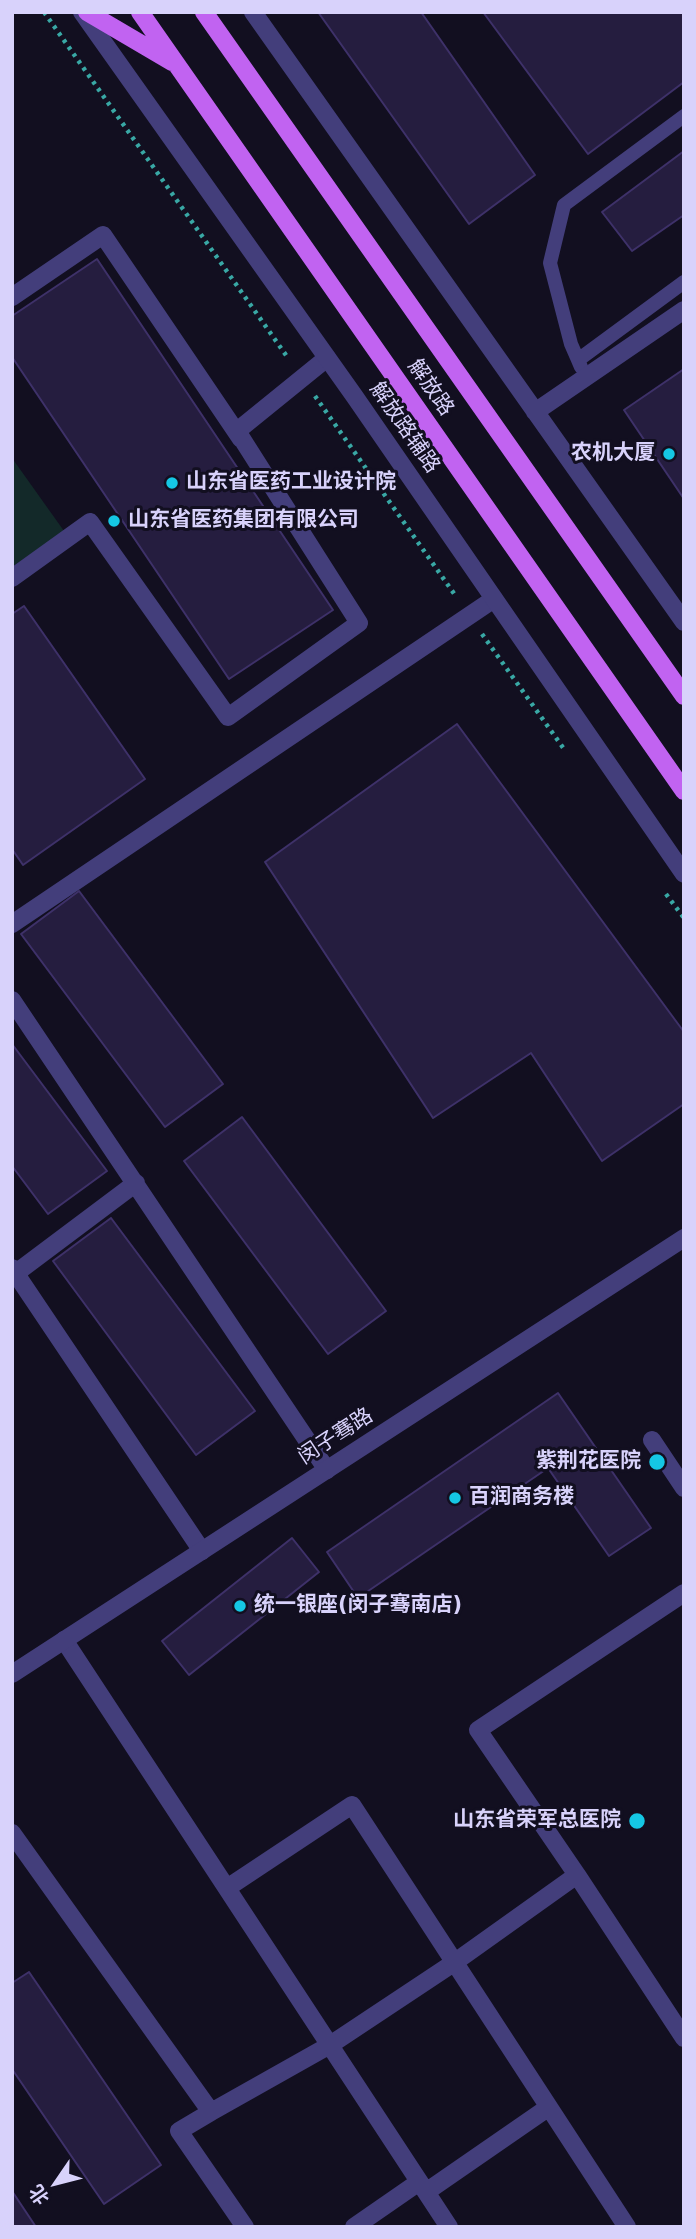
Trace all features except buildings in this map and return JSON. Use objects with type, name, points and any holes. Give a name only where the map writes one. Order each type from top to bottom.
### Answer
[{"type":"main road","points":[[84,12],[176,64]]},
{"type":"main road","name":"解放路","points":[[140,12],[684,791]]},
{"type":"main road","name":"解放路","points":[[204,12],[684,696]]},
{"type":"street","name":"解放路辅路","points":[[84,12],[684,874]]},
{"type":"street","points":[[253,12],[684,622]]},
{"type":"street","points":[[12,297],[103,235],[250,452]]},
{"type":"street","points":[[535,412],[684,310]]},
{"type":"street","points":[[12,578],[90,523],[228,717],[359,623],[237,431],[327,358]]},
{"type":"street","points":[[12,924],[494,599]]},
{"type":"street","points":[[12,1000],[327,1470]]},
{"type":"street","points":[[136,1184],[14,1270],[202,1551]]},
{"type":"street","name":"闵子骞路","points":[[12,1674],[684,1238]]},
{"type":"street","points":[[652,1440],[684,1488]]},
{"type":"street","points":[[684,1593],[478,1730],[684,2038]]},
{"type":"street","points":[[64,1640],[449,2227]]},
{"type":"street","points":[[227,1888],[352,1805],[627,2227]]},
{"type":"street","points":[[12,1833],[211,2112]]},
{"type":"street","points":[[245,2227],[179,2131],[330,2045],[455,1962],[577,1875]]},
{"type":"street","points":[[354,2227],[549,2107]]},
{"type":"lane","points":[[585,378],[571,344],[550,263],[564,205],[684,116]]},
{"type":"lane","points":[[578,360],[684,282]]},
{"type":"path","points":[[44,12],[291,363]]},
{"type":"path","points":[[307,386],[459,601]]},
{"type":"path","points":[[475,623],[571,759]]},
{"type":"path","points":[[660,884],[684,918]]},
{"type":"green space","points":[[12,458],[64,531],[12,567]]},
{"type":"place","name":"农机大厦","points":[[669,454]]},
{"type":"place","name":"山东省医药工业设计院","points":[[172,483]]},
{"type":"place","name":"山东省医药集团有限公司","points":[[114,521]]},
{"type":"place","name":"紫荆花医院","points":[[657,1462]]},
{"type":"place","name":"百润商务楼","points":[[455,1498]]},
{"type":"place","name":"统一银座(闵子骞南店)","points":[[240,1606]]},
{"type":"place","name":"山东省荣军总医院","points":[[637,1821]]}]
